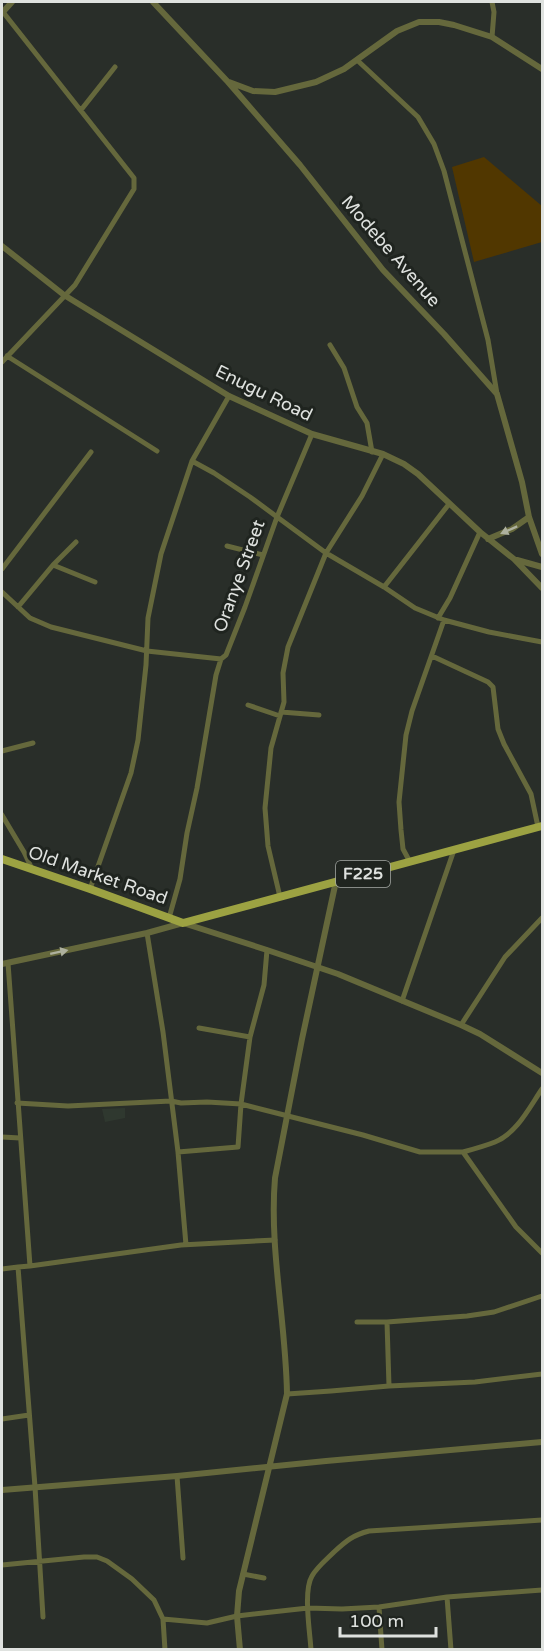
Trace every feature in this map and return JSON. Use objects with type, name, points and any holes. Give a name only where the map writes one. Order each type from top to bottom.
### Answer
[{"type":"main road","name":"F225","points":[[183,924],[540,826]]},
{"type":"main road","name":"Old Market Road","points":[[2,860],[90,889],[183,924]]},
{"type":"street","points":[[2,362],[75,285],[135,184],[134,178],[2,12],[12,2]]},
{"type":"street","name":"Modebe Avenue","points":[[153,2],[228,82],[300,165],[383,270],[497,394],[522,482],[529,517],[541,542],[543,554]]},
{"type":"street","points":[[492,2],[494,12],[492,37]]},
{"type":"street","points":[[228,82],[253,91],[275,92],[316,82],[344,69],[397,31],[419,22],[454,24],[492,37],[543,69]]},
{"type":"street","points":[[357,60],[418,117],[434,144],[444,171],[488,340],[497,394]]},
{"type":"street","points":[[81,110],[115,67]]},
{"type":"street","name":"Enugu Road","points":[[2,246],[64,295],[229,396],[312,434],[383,454],[404,464],[418,474],[488,539],[514,559]]},
{"type":"street","points":[[330,345],[344,368],[357,407],[367,423],[372,452]]},
{"type":"street","points":[[7,356],[157,450]]},
{"type":"street","points":[[90,889],[131,773],[138,740],[148,618],[161,554],[192,461],[229,396]]},
{"type":"street","name":"Oranye Street","points":[[2,592],[30,618],[51,627],[147,651],[220,659],[226,655],[277,517],[312,434]]},
{"type":"street","points":[[2,569],[91,452]]},
{"type":"street","points":[[280,897],[268,846],[265,808],[270,748],[284,702],[283,673],[288,647],[327,553],[363,496],[383,454]]},
{"type":"street","points":[[192,461],[214,472],[327,553],[415,608],[441,619],[489,632],[543,642]]},
{"type":"street","points":[[384,587],[449,504]]},
{"type":"street","points":[[488,539],[512,529],[529,517]]},
{"type":"street","points":[[410,862],[403,849],[399,802],[406,735],[412,711],[432,656],[441,619],[480,532]]},
{"type":"street","points":[[18,608],[76,542]]},
{"type":"street","points":[[227,546],[263,555]]},
{"type":"street","points":[[514,559],[543,567]]},
{"type":"street","points":[[514,559],[543,588]]},
{"type":"street","points":[[53,566],[95,582]]},
{"type":"street","points":[[432,656],[488,682],[493,687],[498,729],[531,794],[540,826]]},
{"type":"street","points":[[169,918],[180,879],[220,659]]},
{"type":"street","points":[[248,705],[280,714],[320,715]]},
{"type":"street","points":[[2,750],[33,743]]},
{"type":"street","points":[[2,815],[32,870]]},
{"type":"street","points":[[402,1001],[454,849]]},
{"type":"street","points":[[240,1650],[237,1616],[243,1574],[287,1394],[287,1362],[275,1240],[273,1197],[275,1178],[336,881]]},
{"type":"street","points":[[461,1025],[505,957],[543,918]]},
{"type":"street","points":[[30,1266],[5,964],[183,924],[338,974],[480,1034],[543,1073]]},
{"type":"street","points":[[147,933],[163,1032],[178,1152],[186,1245]]},
{"type":"street","points":[[178,1152],[238,1146],[250,1037],[264,985],[267,950]]},
{"type":"street","points":[[199,1028],[250,1037]]},
{"type":"street","points":[[17,1103],[68,1106],[171,1101],[241,1104],[420,1152],[463,1152],[497,1141],[507,1135],[543,1089]]},
{"type":"street","points":[[2,1137],[20,1138]]},
{"type":"street","points":[[463,1152],[516,1227],[543,1253]]},
{"type":"street","points":[[2,1269],[186,1245],[275,1240]]},
{"type":"street","points":[[18,1267],[43,1617]]},
{"type":"street","points":[[357,1322],[467,1316],[495,1312],[543,1296]]},
{"type":"street","points":[[387,1322],[389,1386]]},
{"type":"street","points":[[287,1394],[476,1382],[543,1374]]},
{"type":"street","points":[[2,1419],[29,1415]]},
{"type":"street","points":[[2,1490],[543,1442]]},
{"type":"street","points":[[177,1476],[183,1558]]},
{"type":"street","points":[[311,1650],[308,1587],[312,1576],[345,1542],[356,1535],[369,1531],[543,1520]]},
{"type":"street","points":[[2,1565],[84,1557],[97,1557],[107,1561],[132,1579],[154,1600],[163,1619],[165,1650]]},
{"type":"street","points":[[243,1574],[264,1578]]},
{"type":"street","points":[[163,1619],[207,1623],[237,1616],[308,1608],[380,1607],[447,1597],[543,1590]]},
{"type":"street","points":[[447,1597],[451,1650]]},
{"type":"street","points":[[380,1607],[382,1650]]},
{"type":"shaded area","points":[[484,157],[542,206],[542,242],[474,262],[452,167]]},
{"type":"shaded area","points":[[125,1108],[125,1118],[105,1122],[102,1109]]}]
